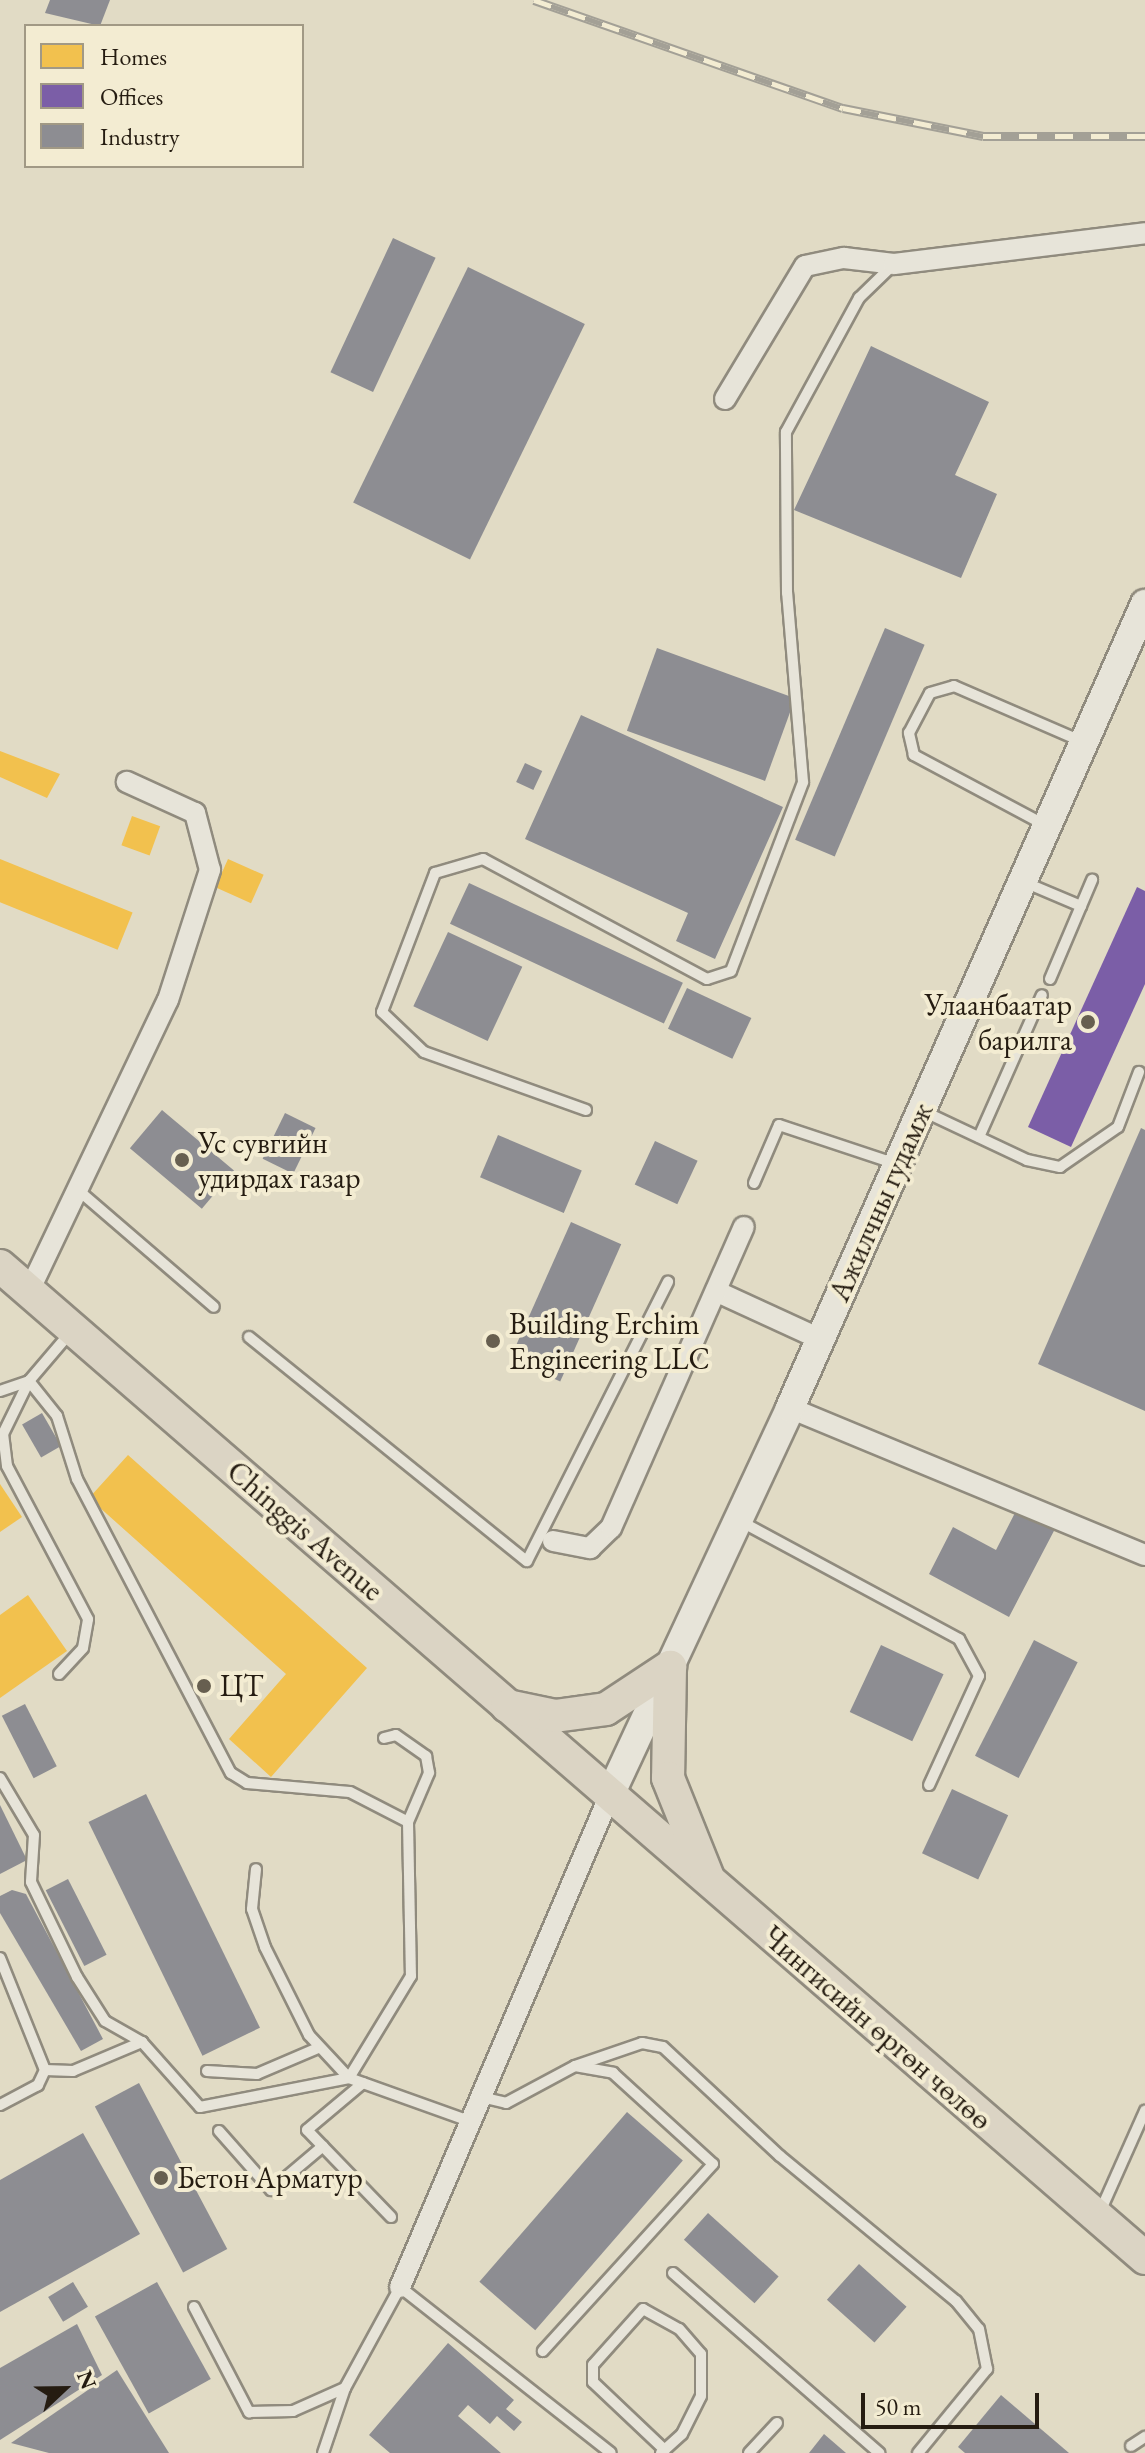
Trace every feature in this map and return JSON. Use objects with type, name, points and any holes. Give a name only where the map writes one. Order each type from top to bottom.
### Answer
[{"type":"highway","name":"Chinggis Avenue","points":[[0,1266],[609,1797]]},
{"type":"highway","points":[[505,1706],[555,1716],[606,1709],[670,1667]]},
{"type":"highway","points":[[670,1667],[668,1778],[713,1886]]},
{"type":"highway","name":"Чингисийн өргөн чөлөө","points":[[609,1797],[1145,2258]]},
{"type":"main road","name":"Ажилчны гудамж","points":[[609,1797],[790,1408],[1145,604]]},
{"type":"street","points":[[725,399],[805,266],[844,258],[894,264],[1145,233]]},
{"type":"street","points":[[29,1291],[168,1000],[210,870],[195,813],[127,782]]},
{"type":"street","points":[[553,1541],[590,1548],[611,1528],[720,1293],[744,1227]]},
{"type":"street","points":[[720,1293],[820,1339]]},
{"type":"street","points":[[790,1408],[1145,1555]]},
{"type":"street","points":[[400,2287],[609,1797]]},
{"type":"lane","points":[[586,1110],[424,1052],[382,1012],[435,873],[483,859],[707,979],[731,971],[803,782],[787,593],[786,432],[859,298],[894,264]]},
{"type":"lane","points":[[1047,826],[914,755],[909,733],[930,693],[954,686],[1084,743]]},
{"type":"lane","points":[[1050,979],[1092,880]]},
{"type":"lane","points":[[1022,881],[1081,906]]},
{"type":"lane","points":[[979,1137],[1042,995]]},
{"type":"lane","points":[[922,1110],[979,1137],[1060,1167],[1118,1127],[1139,1072]]},
{"type":"lane","points":[[754,1183],[779,1125],[898,1165]]},
{"type":"lane","points":[[78,1190],[214,1307]]},
{"type":"lane","points":[[249,1337],[527,1561],[668,1282]]},
{"type":"lane","points":[[59,1674],[83,1648],[88,1619],[7,1466],[1,1435],[29,1381],[73,1329]]},
{"type":"lane","points":[[0,1391],[29,1381]]},
{"type":"lane","points":[[29,1381],[71,1443],[77,1479],[231,1773],[247,1783],[350,1792],[408,1822]]},
{"type":"lane","points":[[738,1520],[959,1639],[979,1676],[929,1785]]},
{"type":"lane","points":[[0,1778],[34,1835],[31,1882],[77,1977],[105,2021],[142,2042],[200,2107],[349,2078],[411,1976],[408,1822],[429,1773],[426,1756],[396,1735],[384,1738]]},
{"type":"lane","points":[[256,1869],[252,1909],[265,1947],[318,2048],[349,2078],[469,2121]]},
{"type":"lane","points":[[0,1958],[45,2070],[38,2085],[0,2105]]},
{"type":"lane","points":[[45,2070],[73,2071],[142,2042]]},
{"type":"lane","points":[[479,2097],[506,2103],[575,2066],[642,2043],[663,2047],[780,2156],[956,2301],[984,2339],[987,2369],[918,2453]]},
{"type":"lane","points":[[207,2071],[257,2074],[318,2048]]},
{"type":"lane","points":[[543,2351],[713,2164],[613,2073],[575,2066]]},
{"type":"lane","points":[[363,2083],[307,2130],[391,2217]]},
{"type":"lane","points":[[1098,2218],[1145,2111]]},
{"type":"lane","points":[[219,2131],[271,2190],[323,2146]]},
{"type":"lane","points":[[673,2273],[879,2453]]},
{"type":"lane","points":[[323,2453],[345,2388],[400,2287],[611,2453]]},
{"type":"lane","points":[[194,2307],[249,2412],[293,2411],[345,2388]]},
{"type":"lane","points":[[643,2309],[679,2329],[701,2354],[701,2396],[663,2451],[593,2382],[593,2365],[643,2309]]},
{"type":"lane","points":[[749,2453],[777,2423]]},
{"type":"lane","points":[[1131,2446],[1145,2437]]},
{"type":"building: Homes","points":[[0,751],[60,774],[47,798],[0,777]]},
{"type":"building: Homes","points":[[132,816],[160,826],[150,855],[121,845]]},
{"type":"building: Homes","points":[[0,859],[133,913],[118,950],[0,902]]},
{"type":"building: Homes","points":[[228,859],[264,875],[251,903],[215,887]]},
{"type":"building: Homes","points":[[128,1455],[367,1668],[271,1777],[229,1739],[286,1674],[89,1498]]},
{"type":"building: Homes","points":[[0,1484],[22,1517],[0,1532]]},
{"type":"building: Homes","points":[[28,1595],[67,1651],[0,1698],[0,1615]]},
{"type":"building: Offices","points":[[1137,887],[1145,891],[1145,984],[1071,1147],[1028,1127]]},
{"type":"building: Industry","points":[[50,0],[110,0],[101,24],[45,13]]},
{"type":"building: Industry","points":[[393,238],[436,258],[373,392],[330,372]]},
{"type":"building: Industry","points":[[468,267],[585,324],[470,559],[353,502]]},
{"type":"building: Industry","points":[[871,346],[989,402],[955,475],[997,494],[961,578],[794,510]]},
{"type":"building: Industry","points":[[885,628],[925,645],[835,857],[795,840]]},
{"type":"building: Industry","points":[[657,648],[795,698],[765,781],[627,731]]},
{"type":"building: Industry","points":[[581,715],[783,807],[715,959],[676,941],[688,913],[525,839]]},
{"type":"building: Industry","points":[[525,763],[542,771],[533,790],[516,782]]},
{"type":"building: Industry","points":[[469,883],[683,983],[664,1024],[450,924]]},
{"type":"building: Industry","points":[[448,932],[522,967],[488,1041],[413,1006]]},
{"type":"building: Industry","points":[[687,988],[751,1018],[732,1059],[668,1029]]},
{"type":"building: Industry","name":"Ус сувгийн удирдах газар","points":[[162,1110],[234,1170],[202,1209],[130,1148]]},
{"type":"building: Industry","points":[[285,1113],[316,1128],[293,1174],[263,1159]]},
{"type":"building: Industry","points":[[1141,1128],[1145,1130],[1145,1411],[1038,1364]]},
{"type":"building: Industry","points":[[498,1135],[582,1171],[564,1213],[480,1177]]},
{"type":"building: Industry","points":[[655,1141],[698,1161],[677,1204],[635,1185]]},
{"type":"building: Industry","points":[[571,1222],[621,1244],[560,1381],[510,1359]]},
{"type":"building: Industry","points":[[42,1413],[61,1446],[41,1457],[22,1424]]},
{"type":"building: Industry","points":[[1018,1507],[1056,1527],[1009,1617],[929,1574],[953,1527],[996,1550]]},
{"type":"building: Industry","points":[[1034,1640],[1078,1662],[1019,1778],[975,1756]]},
{"type":"building: Industry","points":[[881,1645],[944,1674],[912,1741],[850,1712]]},
{"type":"building: Industry","points":[[25,1704],[57,1766],[34,1778],[2,1716]]},
{"type":"building: Industry","points":[[952,1789],[1008,1815],[978,1880],[922,1853]]},
{"type":"building: Industry","points":[[146,1794],[260,2028],[202,2056],[88,1822]]},
{"type":"building: Industry","points":[[0,1805],[27,1860],[0,1874]]},
{"type":"building: Industry","points":[[68,1879],[107,1955],[84,1966],[46,1890]]},
{"type":"building: Industry","points":[[12,1890],[26,1894],[103,2039],[81,2051],[0,1913],[0,1896]]},
{"type":"building: Industry","name":"Бетон Арматур","points":[[139,2083],[227,2249],[183,2272],[95,2106]]},
{"type":"building: Industry","points":[[627,2112],[683,2161],[535,2330],[479,2282]]},
{"type":"building: Industry","points":[[83,2133],[140,2234],[0,2312],[0,2180]]},
{"type":"building: Industry","points":[[708,2213],[779,2277],[755,2303],[684,2240]]},
{"type":"building: Industry","points":[[859,2264],[907,2307],[874,2342],[827,2300]]},
{"type":"building: Industry","points":[[73,2282],[88,2307],[63,2322],[48,2297]]},
{"type":"building: Industry","points":[[157,2282],[211,2379],[149,2414],[95,2316]]},
{"type":"building: Industry","points":[[77,2324],[102,2375],[0,2440],[0,2368]]},
{"type":"building: Industry","points":[[448,2343],[514,2400],[506,2409],[522,2422],[514,2431],[497,2416],[490,2424],[468,2405],[458,2416],[501,2453],[390,2453],[369,2435]]},
{"type":"building: Industry","points":[[117,2370],[169,2453],[49,2453],[11,2443]]},
{"type":"building: Industry","points":[[1001,2395],[1069,2453],[965,2453],[958,2447]]},
{"type":"building: Industry","points":[[824,2434],[846,2453],[809,2453]]},
{"type":"railway","points":[[534,0],[843,108],[983,136],[1145,136]]},
{"type":"place","name":"Улаанбаатар барилга","points":[[1088,1022]]},
{"type":"place","name":"Ус сувгийн удирдах газар","points":[[182,1160]]},
{"type":"place","name":"Building Erchim Engineering LLC","points":[[493,1341]]},
{"type":"place","name":"ЦТ","points":[[204,1686]]},
{"type":"place","name":"Бетон Арматур","points":[[161,2178]]}]
